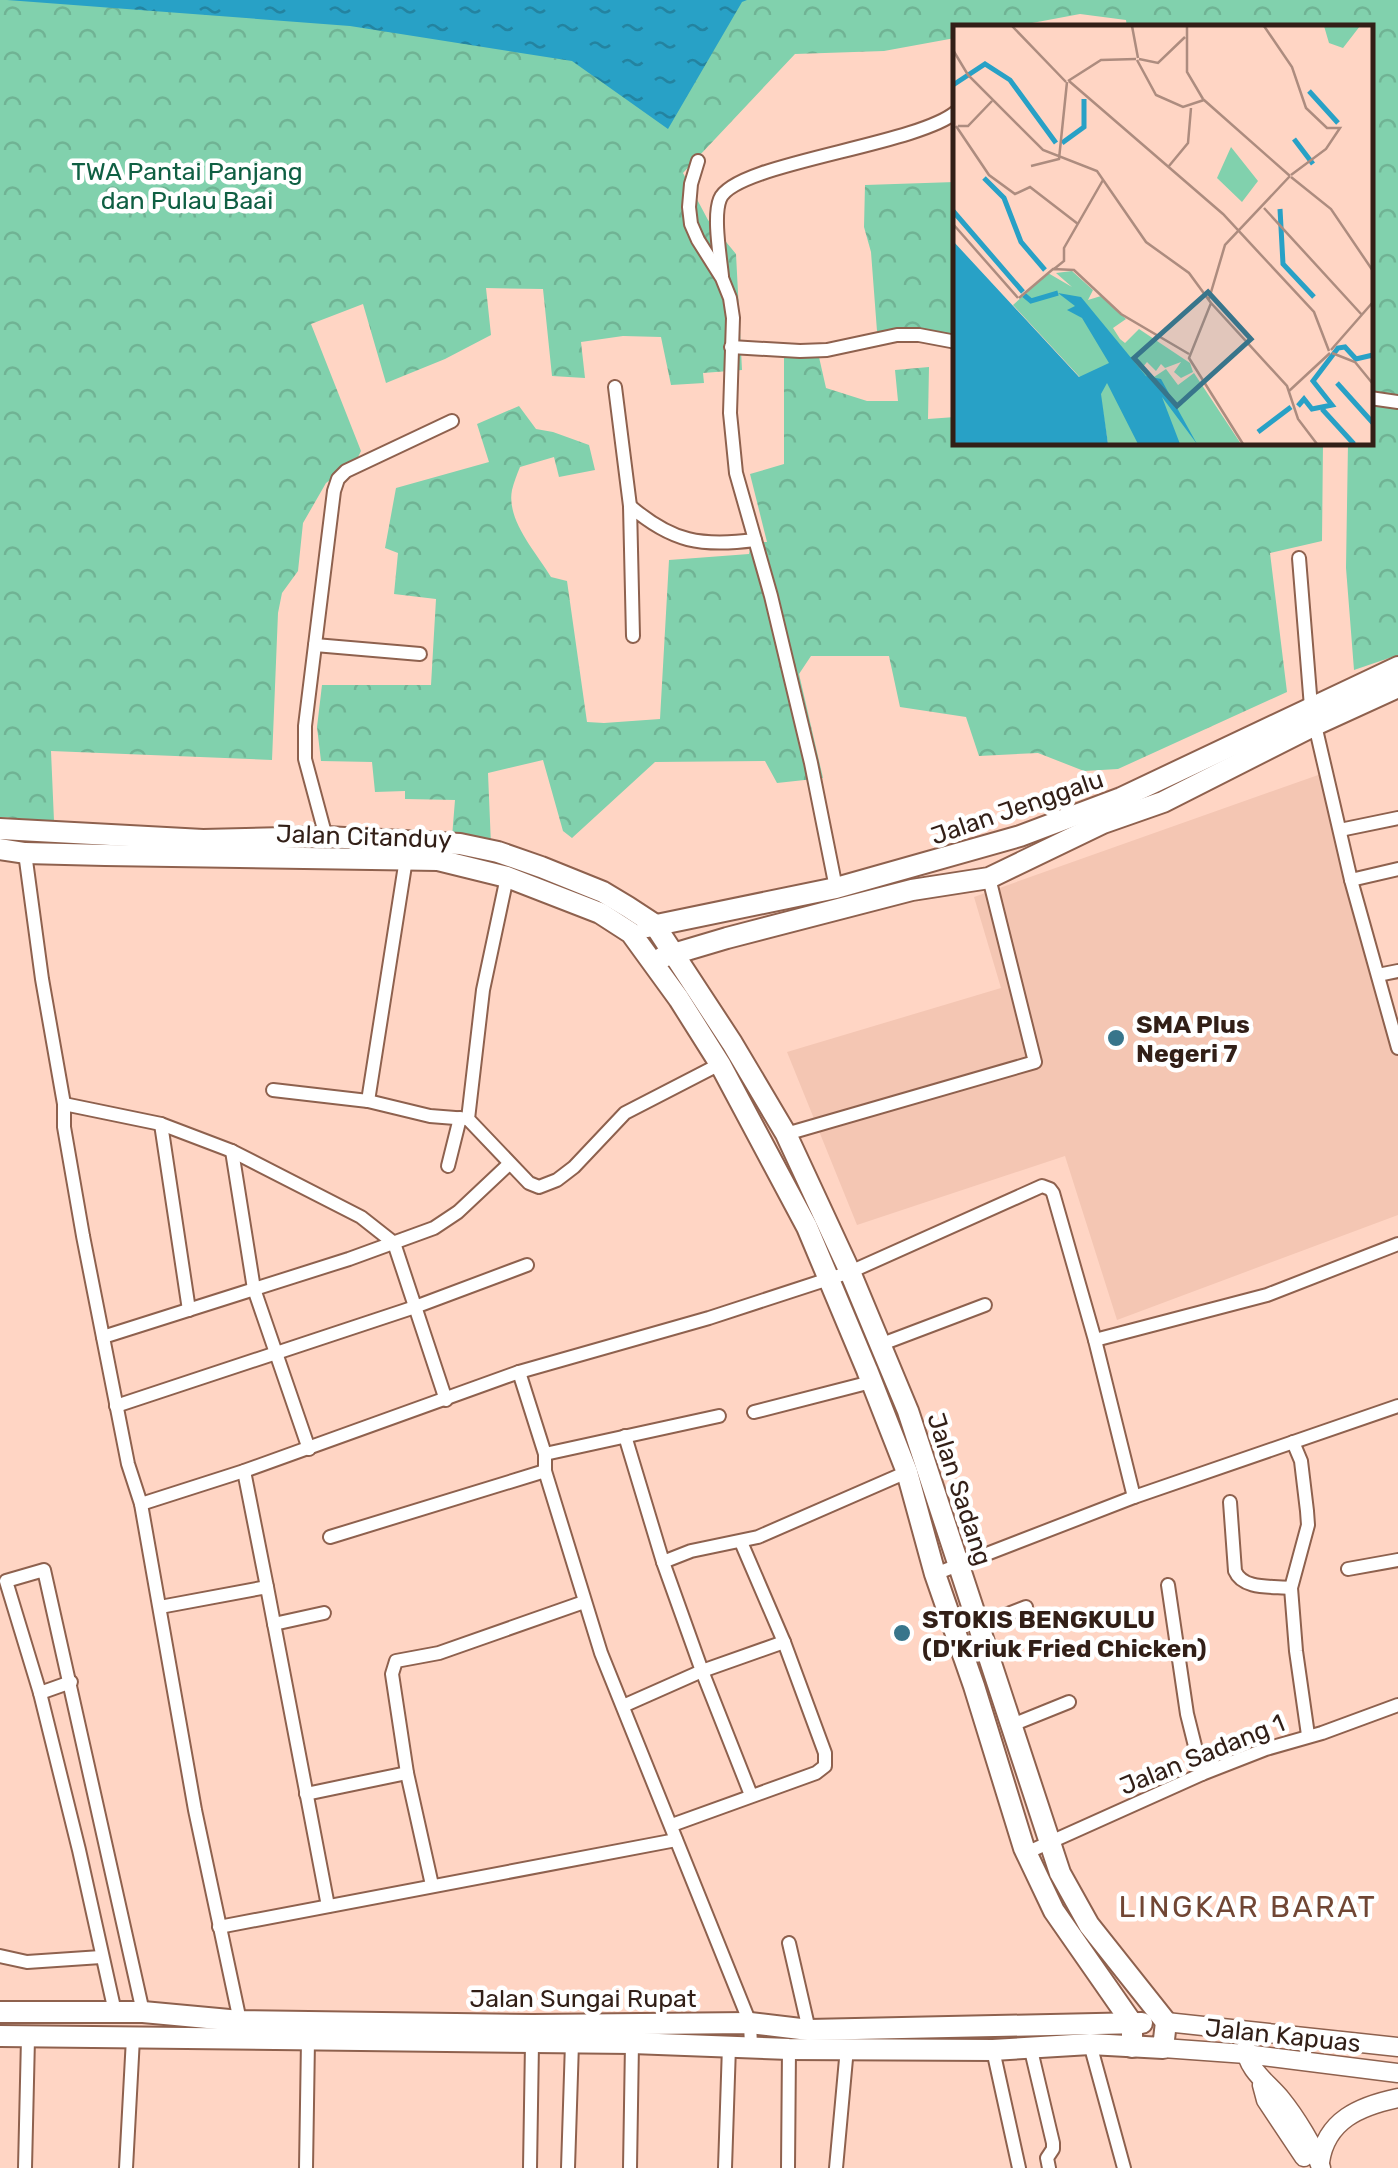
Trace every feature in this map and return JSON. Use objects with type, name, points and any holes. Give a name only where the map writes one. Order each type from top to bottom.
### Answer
[{"type":"main road","name":"Jalan Jenggalu","points":[[653,961],[912,890],[990,878],[1103,823],[1163,802],[1398,667]]},
{"type":"main road","name":"Jalan Jenggalu","points":[[631,933],[654,924],[836,888],[1020,836],[1122,798],[1313,716],[1398,686]]},
{"type":"main road","name":"Jalan Citanduy","points":[[0,829],[204,840],[326,837],[460,844],[498,852],[603,892],[654,924],[673,953]]},
{"type":"main road","name":"Jalan Citanduy","points":[[0,849],[25,853],[438,860],[507,877],[600,913],[631,933],[720,1064],[777,1168],[829,1279],[907,1472],[935,1574],[1026,1853],[1054,1911],[1132,2023]]},
{"type":"main road","name":"Jalan Sadang","points":[[673,953],[786,1134],[882,1344],[908,1411],[1060,1872],[1089,1925],[1166,2022]]},
{"type":"main road","name":"Jalan Sungai Rupat","points":[[0,2012],[143,2012],[532,2043],[789,2049],[993,2050],[1090,2044],[1163,2048]]},
{"type":"main road","name":"Jalan Sungai Rupat","points":[[0,2036],[308,2040],[533,2025],[750,2023],[809,2030],[1166,2022]]},
{"type":"main road","points":[[1163,2048],[1166,2022]]},
{"type":"main road","points":[[1132,2023],[1132,2047]]},
{"type":"street","points":[[722,278],[719,200],[731,185],[892,138],[953,114]]},
{"type":"street","points":[[698,161],[691,184],[691,224],[722,278],[733,318],[730,412],[736,473],[770,596],[836,888]]},
{"type":"street","points":[[731,348],[800,352],[918,335],[953,341]]},
{"type":"street","points":[[615,387],[630,506],[633,636]]},
{"type":"street","points":[[1373,398],[1398,402]]},
{"type":"street","points":[[326,837],[305,759],[304,726],[334,491],[346,471],[452,421]]},
{"type":"street","points":[[630,506],[670,534],[699,542],[754,540]]},
{"type":"street","points":[[1299,558],[1313,716],[1351,880],[1398,1048]]},
{"type":"street","points":[[316,645],[420,654]]},
{"type":"street","points":[[1340,830],[1398,818]]},
{"type":"street","points":[[25,853],[64,1104],[64,1126],[116,1406],[160,1607],[195,1810],[240,2021]]},
{"type":"street","points":[[368,1101],[406,859]]},
{"type":"street","points":[[1351,880],[1398,869]]},
{"type":"street","points":[[448,1166],[464,1118],[507,877]]},
{"type":"street","points":[[786,1134],[1035,1062],[990,878]]},
{"type":"street","points":[[1378,975],[1398,971]]},
{"type":"street","points":[[273,1090],[464,1118],[528,1183],[539,1186],[548,1185],[574,1167],[625,1113],[720,1064]]},
{"type":"street","points":[[64,1104],[161,1124],[232,1152],[362,1217],[394,1243],[446,1400]]},
{"type":"street","points":[[161,1124],[188,1310]]},
{"type":"street","points":[[232,1152],[254,1289],[308,1449]]},
{"type":"street","points":[[103,1336],[434,1228],[458,1212],[509,1164]]},
{"type":"street","points":[[140,1504],[308,1449],[519,1372],[710,1318],[850,1272],[1046,1187],[1053,1193],[1095,1340],[1134,1497]]},
{"type":"street","points":[[1095,1340],[1267,1295],[1398,1244]]},
{"type":"street","points":[[116,1406],[416,1307],[527,1265]]},
{"type":"street","points":[[882,1344],[985,1304]]},
{"type":"street","points":[[519,1372],[601,1654],[750,2023],[751,2046]]},
{"type":"street","points":[[754,1412],[871,1382]]},
{"type":"street","points":[[935,1574],[1134,1497],[1398,1406]]},
{"type":"street","points":[[545,1454],[719,1416]]},
{"type":"street","points":[[625,1436],[663,1562],[751,1795]]},
{"type":"street","points":[[1293,1442],[1301,1461],[1308,1524],[1291,1588],[1308,1735]]},
{"type":"street","points":[[244,1471],[328,1906]]},
{"type":"street","points":[[330,1537],[545,1472]]},
{"type":"street","points":[[663,1562],[677,1554],[758,1537],[907,1472]]},
{"type":"street","points":[[1230,1502],[1238,1580],[1291,1588]]},
{"type":"street","points":[[672,1825],[804,1778],[825,1766],[824,1752],[784,1642],[741,1542]]},
{"type":"street","points":[[1348,1568],[1398,1560]]},
{"type":"street","points":[[115,2012],[40,1693],[6,1581],[44,1570],[143,2012]]},
{"type":"street","points":[[1168,1585],[1187,1714],[1202,1774]]},
{"type":"street","points":[[160,1607],[267,1587]]},
{"type":"street","points":[[432,1885],[408,1774],[392,1674],[396,1661],[439,1653],[584,1602]]},
{"type":"street","points":[[977,1626],[1026,1607]]},
{"type":"street","points":[[274,1624],[324,1613]]},
{"type":"street","points":[[623,1706],[702,1671],[784,1642]]},
{"type":"street","points":[[40,1693],[71,1682]]},
{"type":"street","points":[[1012,1725],[1069,1702]]},
{"type":"street","name":"Jalan Sadang 1","points":[[1026,1853],[1202,1774],[1398,1705]]},
{"type":"street","points":[[306,1794],[408,1774]]},
{"type":"street","points":[[219,1927],[676,1840]]},
{"type":"street","points":[[790,1943],[809,2030]]},
{"type":"street","points":[[0,1956],[27,1962],[101,1957]]},
{"type":"street","name":"Jalan Kapuas","points":[[1166,2022],[1398,2047]]},
{"type":"street","points":[[1246,2032],[1246,2054],[1261,2080],[1282,2100],[1318,2166]]},
{"type":"street","points":[[25,2168],[28,2038]]},
{"type":"street","points":[[126,2168],[132,2038]]},
{"type":"street","points":[[306,2168],[308,2040]]},
{"type":"street","points":[[568,2168],[572,2042]]},
{"type":"street","points":[[530,2168],[532,2043]]},
{"type":"street","points":[[630,2168],[632,2043]]},
{"type":"street","points":[[1090,2044],[1124,2168]]},
{"type":"street","points":[[725,2168],[729,2046]]},
{"type":"street","points":[[1030,2046],[1053,2143],[1047,2158],[1049,2168]]},
{"type":"street","points":[[836,2168],[846,2048]]},
{"type":"street","name":"Jalan Kapuas","points":[[1163,2048],[1398,2073]]},
{"type":"street","points":[[788,2168],[789,2049]]},
{"type":"street","points":[[993,2050],[1019,2168]]},
{"type":"street","points":[[1318,2166],[1328,2134],[1339,2122],[1373,2103],[1398,2098]]},
{"type":"shaded area","name":"SMA Plus Negeri 7","points":[[1321,774],[1398,1024],[1398,1215],[1117,1320],[1065,1156],[857,1225],[787,1052],[1001,988],[974,897]]},
{"type":"green space","name":"TWA Pantai Panjang dan Pulau Baai","points":[[0,0],[1398,0],[1398,655],[1354,670],[1346,568],[1348,445],[1373,445],[1373,25],[1127,25],[1126,20],[1080,14],[1021,25],[953,25],[953,38],[884,51],[795,54],[683,173],[708,220],[736,254],[742,370],[703,373],[704,383],[671,385],[661,337],[623,336],[581,342],[585,378],[552,376],[543,289],[486,288],[491,335],[386,383],[363,304],[311,324],[361,451],[356,461],[326,483],[303,523],[298,571],[282,593],[272,760],[51,751],[54,821],[0,817]]},
{"type":"green space","points":[[953,182],[953,348],[877,331],[871,252],[864,227],[865,185]]},
{"type":"green space","points":[[784,357],[819,357],[826,388],[867,401],[898,401],[895,370],[929,367],[928,419],[953,417],[953,445],[1323,445],[1322,541],[1270,553],[1287,692],[1118,769],[1084,771],[1038,753],[979,756],[966,717],[900,707],[889,656],[811,656],[799,674],[823,778],[777,783],[765,761],[655,762],[572,838],[563,831],[543,760],[488,773],[491,845],[452,837],[455,800],[405,799],[405,791],[375,792],[372,762],[321,761],[317,727],[322,685],[431,685],[436,599],[394,594],[398,553],[385,548],[396,488],[489,462],[477,424],[519,406],[536,429],[589,445],[595,470],[559,477],[554,457],[520,467],[511,501],[524,535],[551,577],[567,581],[587,722],[660,719],[669,560],[749,554],[751,542],[767,542],[750,474],[784,464]]},
{"type":"water","points":[[7,0],[747,0],[742,2],[668,129],[572,61],[350,26]]},
{"type":"place","name":"SMA Plus Negeri 7","points":[[1116,1038]]},
{"type":"place","name":"STOKIS BENGKULU (D'Kriuk Fried Chicken)","points":[[902,1633]]},
{"type":"district","name":"LINGKAR BARAT","points":[[1248,1907]]}]
